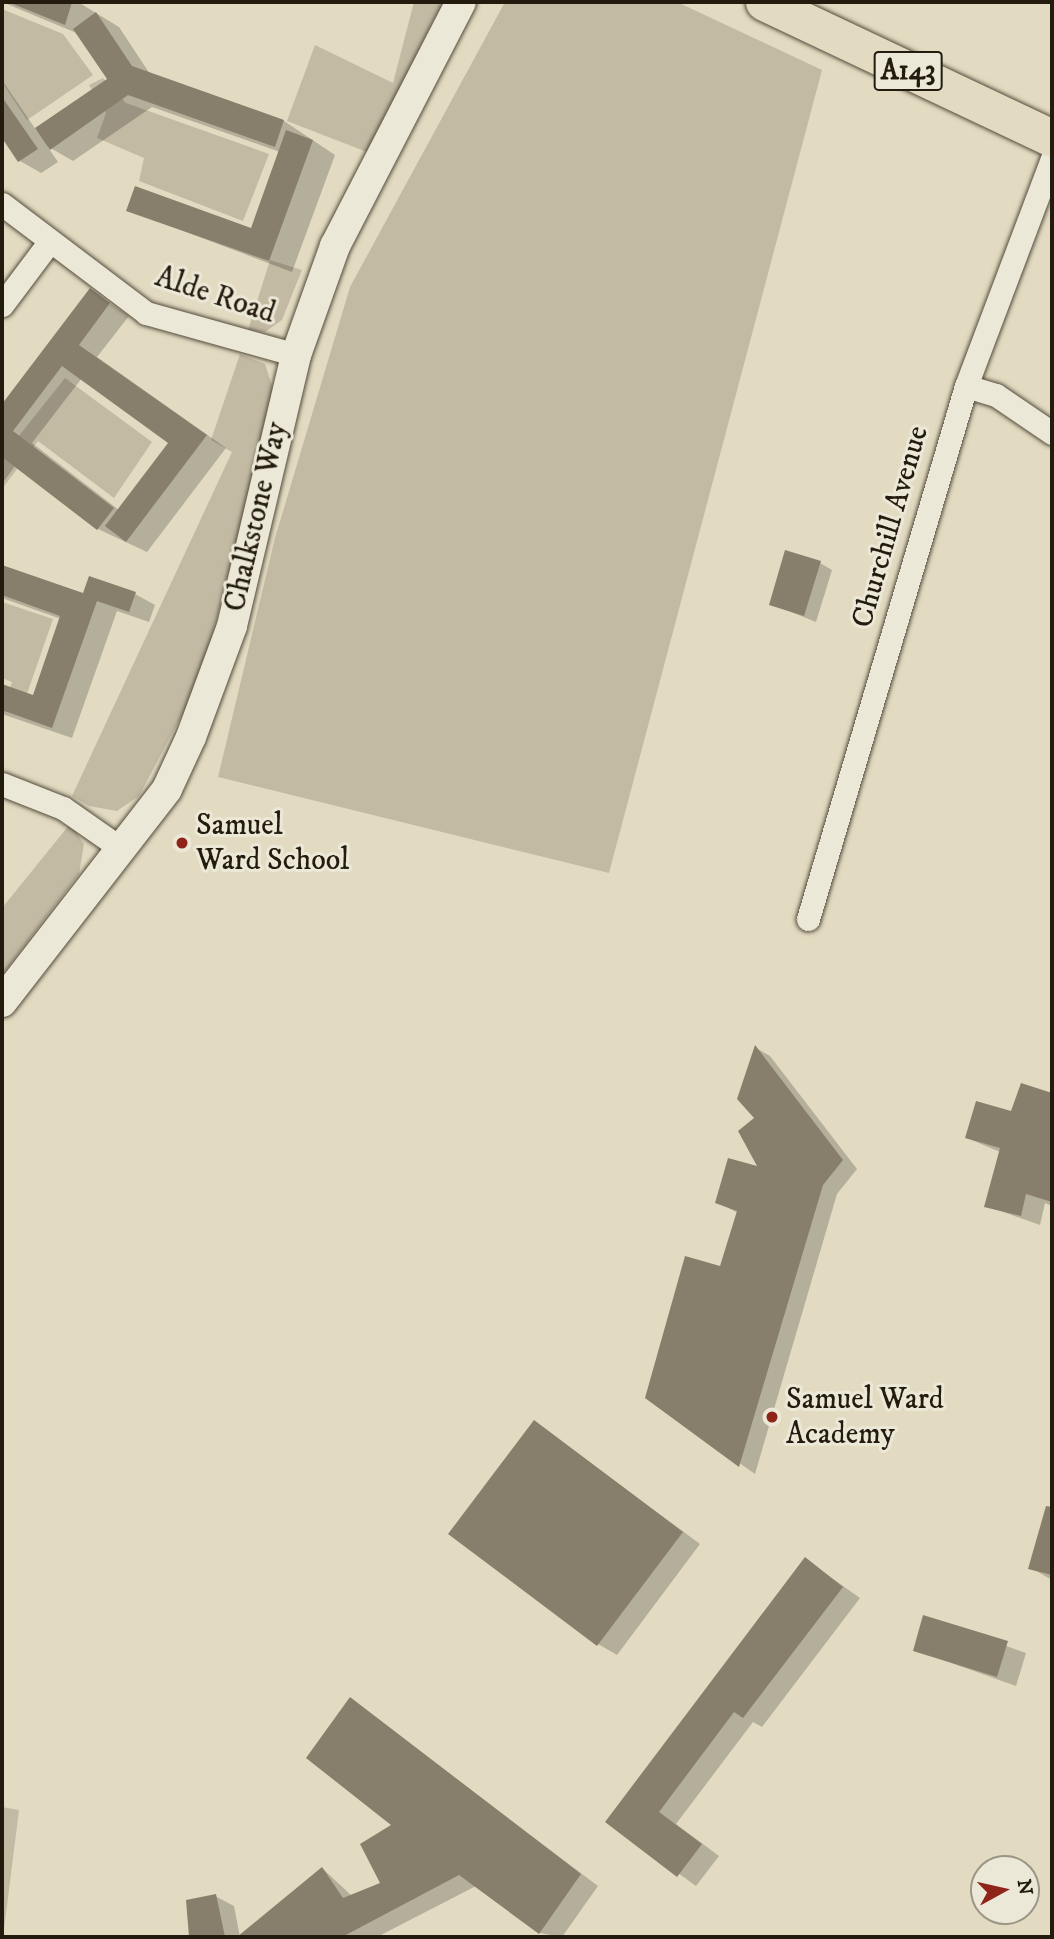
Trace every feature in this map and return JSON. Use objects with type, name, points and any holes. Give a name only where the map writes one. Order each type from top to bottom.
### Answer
[{"type":"main road","name":"A143","points":[[764,2],[1052,138]]},
{"type":"street","name":"Chalkstone Way","points":[[2,1002],[119,847],[167,789],[218,668],[296,355],[335,246],[461,2]]},
{"type":"street","name":"Churchill Avenue","points":[[808,919],[966,386],[1052,158]]},
{"type":"street","name":"Alde Road","points":[[2,204],[146,313],[296,355]]},
{"type":"street","points":[[2,305],[50,242]]},
{"type":"street","points":[[966,386],[996,395],[1052,433]]},
{"type":"street","points":[[2,784],[63,808],[119,847]]},
{"type":"shaded area","points":[[414,2],[443,2],[367,152],[287,121],[315,45],[393,83]]},
{"type":"shaded area","points":[[505,2],[677,2],[822,70],[609,873],[218,777],[275,538],[350,287]]},
{"type":"shaded area","points":[[2,9],[63,34],[93,75],[27,120],[2,82]]},
{"type":"shaded area","points":[[103,78],[126,103],[269,154],[243,221],[139,181],[144,158],[97,138],[106,113],[89,85]]},
{"type":"shaded area","points":[[270,260],[302,270],[282,320],[265,332],[248,330]]},
{"type":"shaded area","points":[[240,354],[265,364],[275,395],[201,679],[139,796],[117,811],[89,806],[72,796],[232,452],[211,440]]},
{"type":"shaded area","points":[[65,378],[152,442],[114,498],[38,441],[2,489],[2,457]]},
{"type":"shaded area","points":[[2,602],[53,619],[20,714],[2,711],[12,682],[2,678]]},
{"type":"shaded area","points":[[70,824],[84,844],[79,874],[2,975],[2,908]]},
{"type":"shaded area","points":[[2,1807],[19,1810],[3,1937],[2,1937]]},
{"type":"building","points":[[8,2],[72,2],[65,25]]},
{"type":"building","points":[[96,12],[132,66],[284,120],[275,147],[128,95],[50,150],[35,128],[107,79],[73,29]]},
{"type":"building","points":[[2,97],[38,149],[18,162],[2,138]]},
{"type":"building","points":[[286,130],[313,140],[269,261],[126,211],[135,186],[251,228]]},
{"type":"building","points":[[90,288],[110,303],[79,345],[207,435],[126,542],[105,526],[168,443],[62,366],[13,431],[114,508],[97,530],[2,457],[2,404]]},
{"type":"building","points":[[785,550],[821,561],[804,616],[769,605]]},
{"type":"building","points":[[2,565],[83,593],[89,576],[136,592],[129,612],[97,601],[52,728],[2,710],[2,684],[33,695],[60,616],[2,595]]},
{"type":"building","points":[[755,1045],[843,1160],[823,1185],[739,1467],[645,1398],[685,1256],[720,1266],[737,1211],[715,1203],[728,1158],[757,1166],[738,1131],[754,1118],[737,1099]]},
{"type":"building","points":[[1021,1083],[1052,1093],[1052,1202],[1026,1194],[1021,1216],[984,1207],[1000,1148],[965,1138],[976,1101],[1011,1111]]},
{"type":"building","points":[[534,1420],[683,1532],[597,1646],[448,1534]]},
{"type":"building","points":[[1046,1506],[1052,1507],[1052,1575],[1028,1569]]},
{"type":"building","points":[[805,1557],[843,1587],[743,1718],[734,1712],[659,1812],[702,1844],[677,1877],[605,1822]]},
{"type":"building","points":[[923,1615],[1008,1641],[997,1677],[913,1651]]},
{"type":"building","points":[[350,1697],[581,1874],[539,1934],[459,1875],[342,1937],[237,1937],[322,1867],[343,1898],[380,1883],[360,1844],[391,1825],[306,1758]]},
{"type":"building","points":[[216,1894],[225,1937],[189,1937],[186,1900]]},
{"type":"place","name":"Samuel Ward School","points":[[182,843]]},
{"type":"place","name":"Samuel Ward Academy","points":[[772,1417]]}]
